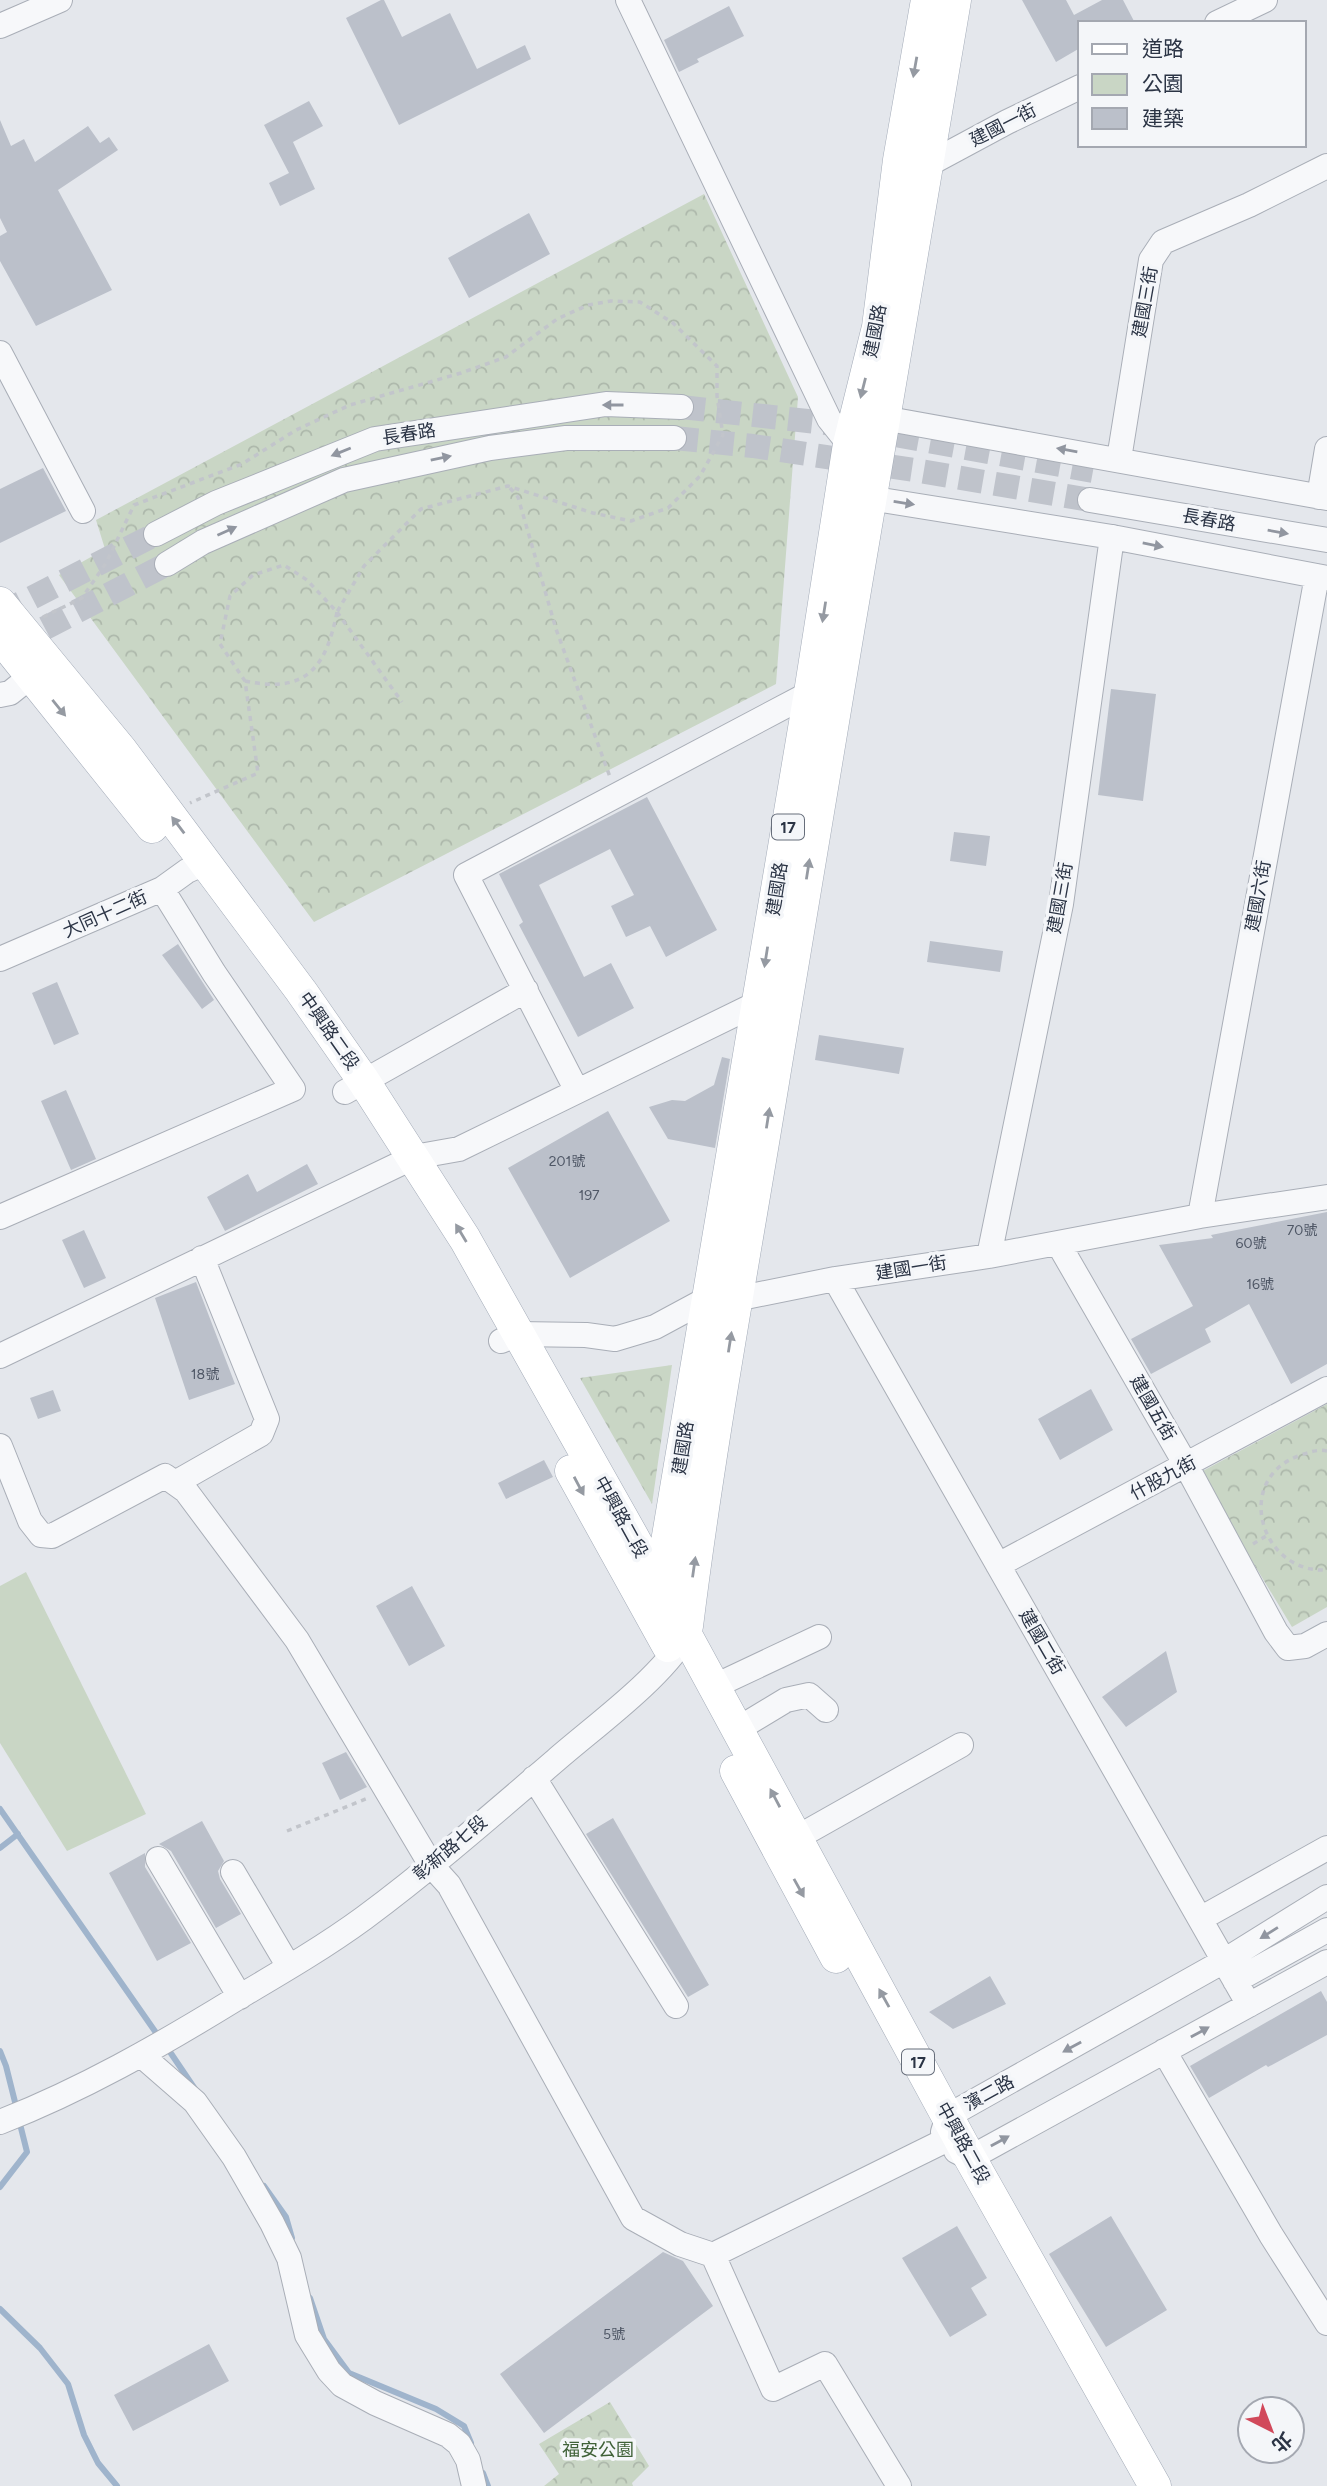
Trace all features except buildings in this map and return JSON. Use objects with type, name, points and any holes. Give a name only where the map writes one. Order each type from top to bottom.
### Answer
[{"type":"main road","name":"建國路","points":[[722,1299],[758,1003],[849,444],[878,327],[898,160],[927,0]]},
{"type":"main road","name":"建國路","points":[[677,1633],[667,1542],[722,1299],[869,498],[955,0]]},
{"type":"main road","name":"中興路二段","points":[[0,603],[11,632],[169,813],[185,874]]},
{"type":"main road","name":"中興路二段","points":[[42,668],[185,874],[354,1086],[405,1162],[677,1633],[787,1844],[944,2130],[1133,2486]]},
{"type":"main road","name":"中興路二段","points":[[509,1338],[614,1551],[715,1686],[738,1729],[787,1844]]},
{"type":"main road","name":"中興路二段","points":[[944,2130],[970,2158],[1155,2486]]},
{"type":"street","points":[[0,26],[60,0]]},
{"type":"street","points":[[628,0],[829,419],[849,444],[869,498],[1112,537],[1322,577]]},
{"type":"street","points":[[1220,21],[1265,0]]},
{"type":"street","name":"建國一街","points":[[927,165],[1078,88]]},
{"type":"street","name":"建國三街","points":[[1119,459],[1151,260],[1163,242],[1249,205],[1327,166]]},
{"type":"street","points":[[0,353],[83,511]]},
{"type":"street","name":"長春路","points":[[156,534],[216,503],[375,439],[606,404],[681,407]]},
{"type":"street","points":[[849,444],[883,418],[1119,459],[1324,503],[1327,449]]},
{"type":"street","name":"長春路","points":[[167,564],[203,542],[344,480],[489,448],[566,438],[674,438]]},
{"type":"street","name":"長春路","points":[[1093,471],[1324,503]]},
{"type":"street","name":"長春路","points":[[1090,500],[1327,540]]},
{"type":"street","name":"建國三街","points":[[989,1256],[1061,904],[1112,537]]},
{"type":"street","name":"建國六街","points":[[1200,1216],[1322,577]]},
{"type":"street","points":[[0,695],[10,693],[42,668]]},
{"type":"street","points":[[578,1091],[466,875],[810,693]]},
{"type":"street","points":[[0,1217],[293,1089],[214,973],[185,874]]},
{"type":"street","name":"大同十二街","points":[[0,960],[185,874]]},
{"type":"street","points":[[354,1086],[526,990]]},
{"type":"street","points":[[0,1356],[405,1162],[459,1149],[758,1003]]},
{"type":"street","name":"建國一街","points":[[509,1338],[586,1335],[615,1339],[655,1327],[722,1299],[989,1256],[1200,1216],[1327,1197]]},
{"type":"street","name":"建國五街","points":[[1058,1243],[1186,1465],[1276,1632],[1289,1648],[1305,1646],[1327,1634]]},
{"type":"street","points":[[175,1483],[261,1434],[267,1419],[202,1258]]},
{"type":"street","name":"建國二街","points":[[835,1279],[1249,2004]]},
{"type":"street","name":"什股九街","points":[[998,1565],[1327,1389]]},
{"type":"street","points":[[0,1450],[30,1521],[41,1535],[52,1536],[164,1476],[187,1491],[298,1640],[431,1865],[449,1885],[633,2218],[680,2244],[713,2255],[774,2389],[825,2364],[899,2486]]},
{"type":"street","name":"彰新路七段","points":[[141,2055],[289,1967],[363,1919],[534,1778],[677,1633]]},
{"type":"street","points":[[715,1686],[819,1637]]},
{"type":"street","points":[[738,1729],[786,1700],[809,1695],[826,1710]]},
{"type":"street","points":[[787,1844],[961,1745]]},
{"type":"street","points":[[534,1778],[676,2006]]},
{"type":"street","points":[[1200,1919],[1327,1848]]},
{"type":"street","points":[[158,1859],[240,1997]]},
{"type":"street","points":[[233,1872],[289,1967]]},
{"type":"street","name":"濱二路","points":[[713,2255],[1230,1971],[1327,1897]]},
{"type":"street","points":[[1230,1971],[1327,1930]]},
{"type":"street","points":[[970,2158],[1327,1962]]},
{"type":"street","points":[[1164,2051],[1271,2235],[1327,2323]]},
{"type":"street","points":[[0,2122],[41,2106],[141,2055],[195,2102],[234,2157],[289,2258],[307,2335],[329,2371],[342,2385],[364,2397],[448,2435],[459,2444],[468,2460],[474,2486]]},
{"type":"path","points":[[11,632],[82,598],[106,563],[134,505],[242,464],[296,430],[350,405],[506,357],[557,319],[588,305],[611,301],[640,302],[673,323],[718,366],[717,396],[723,435],[699,476],[668,508],[631,521],[593,513],[508,486],[421,509],[364,566],[337,612],[332,637],[320,663],[302,680],[269,686],[245,681]]},
{"type":"path","points":[[508,486],[519,497],[556,629],[616,794]]},
{"type":"path","points":[[169,813],[258,773],[245,681],[220,644],[230,596],[253,575],[284,565],[307,580],[337,612],[402,702]]},
{"type":"path","points":[[1327,1451],[1320,1449],[1296,1457],[1278,1468],[1265,1485],[1259,1511],[1266,1536],[1284,1558],[1316,1571],[1327,1570]]},
{"type":"path","points":[[287,1831],[387,1790]]},
{"type":"green space","points":[[704,194],[798,397],[776,684],[314,922],[59,575],[105,549],[96,520]]},
{"type":"green space","points":[[672,1365],[652,1504],[580,1378]]},
{"type":"green space","points":[[1327,1404],[1327,1607],[1292,1627],[1199,1473]]},
{"type":"green space","points":[[26,1572],[146,1814],[67,1851],[0,1743],[0,1586]]},
{"type":"green space","name":"福安公園","points":[[610,2402],[649,2466],[632,2483],[633,2486],[544,2486],[559,2474],[539,2444]]},
{"type":"waterway","points":[[0,1809],[159,2037]]},
{"type":"waterway","points":[[0,1848],[18,1834]]},
{"type":"waterway","points":[[166,2046],[195,2089]]},
{"type":"waterway","points":[[0,2051],[17,2110]]},
{"type":"waterway","points":[[0,2187],[27,2152],[19,2120]]},
{"type":"waterway","points":[[264,2186],[286,2217],[292,2238]]},
{"type":"waterway","points":[[310,2298],[324,2339],[349,2373],[436,2409],[464,2426],[471,2443]]},
{"type":"waterway","points":[[0,2309],[40,2348],[68,2384],[84,2435],[98,2463],[117,2486]]},
{"type":"waterway","points":[[483,2473],[488,2486]]},
{"type":"tunnel","points":[[681,407],[835,424],[1093,471]]},
{"type":"tunnel","points":[[674,438],[753,446],[1090,500]]},
{"type":"tunnel","points":[[0,614],[156,534]]},
{"type":"tunnel","points":[[13,645],[167,564]]}]
